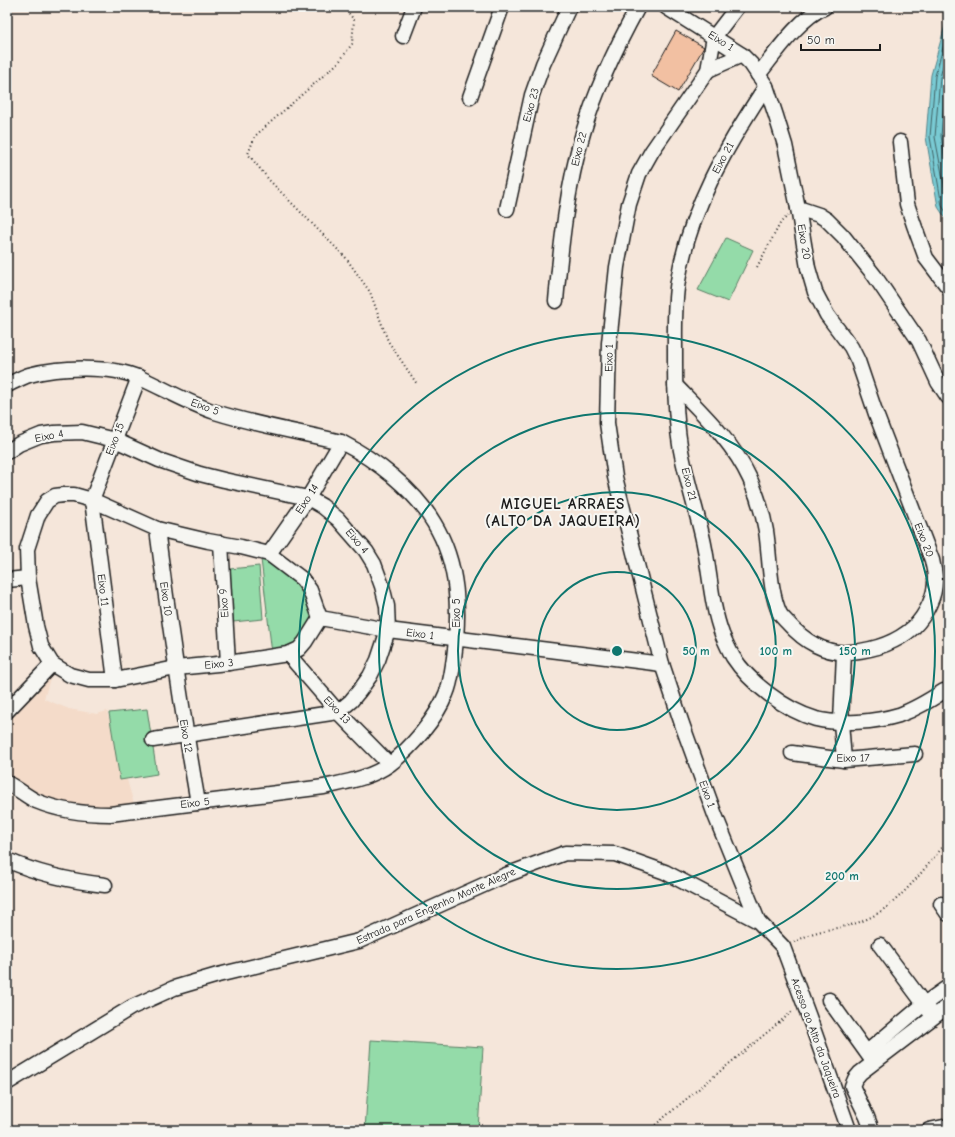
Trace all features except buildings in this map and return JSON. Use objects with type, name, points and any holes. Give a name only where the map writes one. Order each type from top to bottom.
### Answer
[{"type":"street","points":[[403,36],[414,7]]},
{"type":"street","points":[[470,97],[502,7]]},
{"type":"street","name":"Eixo 23","points":[[507,209],[532,95],[550,50],[570,7]]},
{"type":"street","name":"Eixo 22","points":[[556,301],[562,237],[573,175],[583,133],[608,66],[638,7]]},
{"type":"street","name":"Eixo 1","points":[[666,7],[742,55],[751,64],[762,80]]},
{"type":"street","points":[[708,70],[714,37],[737,7]]},
{"type":"street","name":"Eixo 21","points":[[825,7],[816,11],[804,22],[762,80],[749,112],[715,173],[701,203],[687,240],[678,280],[675,309],[675,385],[680,444],[703,539],[717,620],[732,656],[755,682],[784,704],[798,712],[814,718],[841,722],[860,722],[898,715],[913,709],[944,691]]},
{"type":"street","points":[[708,70],[742,55]]},
{"type":"street","name":"Eixo 1","points":[[708,70],[652,151],[639,174],[629,204],[617,267],[609,343],[607,423],[610,446],[625,520],[662,664],[715,815],[758,922]]},
{"type":"street","name":"Eixo 20","points":[[675,385],[730,444],[750,479],[758,498],[766,530],[775,599],[781,615],[794,630],[817,647],[829,651],[844,653],[867,651],[884,646],[898,639],[924,616],[934,592],[935,579],[932,560],[881,428],[858,361],[851,347],[827,315],[815,292],[808,268],[785,145],[762,80]]},
{"type":"street","points":[[900,142],[907,204],[914,226],[926,258],[948,287]]},
{"type":"street","points":[[798,208],[819,215],[827,220],[843,236],[874,275],[919,341],[936,377],[948,396]]},
{"type":"street","name":"Eixo 5","points":[[7,385],[28,376],[54,370],[103,370],[139,377],[191,403],[238,419],[342,442],[376,463],[394,478],[422,506],[434,523],[449,554],[454,571],[456,597],[456,638],[452,670],[447,693],[438,710],[413,743],[389,764],[375,772],[348,782],[324,787],[110,814],[88,814],[68,810],[36,800],[7,782]]},
{"type":"street","name":"Eixo 15","points":[[92,500],[139,377]]},
{"type":"street","name":"Eixo 4","points":[[7,452],[28,440],[41,435],[82,432],[115,440],[159,460],[200,474],[308,498],[322,506],[338,519],[366,550],[374,564],[387,606],[388,630],[378,660],[370,676],[360,690],[351,701],[338,712]]},
{"type":"street","name":"Eixo 14","points":[[269,554],[308,498],[342,442]]},
{"type":"street","name":"Eixo 3","points":[[74,495],[92,500],[157,529],[269,554],[302,579],[310,590],[320,618],[305,642],[299,649],[288,654],[228,663],[176,668],[115,680],[89,680],[78,678],[52,664],[41,646],[38,636],[28,578],[27,549],[38,515],[47,502],[55,496],[74,495]]},
{"type":"street","name":"Eixo 11","points":[[92,500],[115,680]]},
{"type":"street","name":"Eixo 10","points":[[157,529],[176,668]]},
{"type":"street","name":"Eixo 9","points":[[221,543],[228,663]]},
{"type":"street","points":[[7,580],[28,578]]},
{"type":"street","name":"Eixo 1","points":[[320,618],[388,630],[662,664]]},
{"type":"street","points":[[844,653],[841,722],[844,760]]},
{"type":"street","name":"Eixo 13","points":[[288,654],[338,712],[389,764]]},
{"type":"street","points":[[7,710],[52,664]]},
{"type":"street","name":"Eixo 12","points":[[176,668],[198,803]]},
{"type":"street","points":[[153,740],[338,712]]},
{"type":"street","name":"Eixo 17","points":[[792,753],[844,760],[915,754]]},
{"type":"street","name":"Estrada para Engenho Monte Alegre","points":[[7,1083],[132,1007],[174,988],[218,975],[359,941],[506,875],[565,853],[615,854],[665,872],[758,922]]},
{"type":"street","points":[[7,860],[41,873],[80,882],[105,885]]},
{"type":"street","points":[[758,922],[783,947]]},
{"type":"street","points":[[880,944],[933,1017]]},
{"type":"street","name":"Acesso ao Alto da Jaqueira","points":[[783,947],[849,1130]]},
{"type":"street","points":[[872,1130],[852,1086],[855,1079],[871,1057],[924,1004],[948,986]]},
{"type":"street","points":[[829,1000],[871,1057]]},
{"type":"street","points":[[871,1057],[948,1006]]},
{"type":"path","points":[[344,7],[354,20],[352,44],[339,62],[255,136],[248,154],[270,180],[346,258],[370,292],[388,340],[417,384]]},
{"type":"path","points":[[757,267],[781,222],[798,208]]},
{"type":"path","points":[[783,947],[814,933],[850,926],[879,914],[890,906],[948,841]]},
{"type":"path","points":[[649,1130],[804,1002]]},
{"type":"shaded area","points":[[52,672],[44,699],[69,709],[97,714],[107,711],[134,804],[96,808],[57,803],[32,792],[7,776],[7,721]]},
{"type":"green space","points":[[726,238],[753,250],[728,302],[698,290]]},
{"type":"green space","points":[[261,559],[298,581],[310,601],[312,621],[297,644],[272,654]]},
{"type":"green space","points":[[259,566],[263,619],[233,622],[230,569]]},
{"type":"green space","points":[[147,709],[157,774],[120,780],[109,713]]},
{"type":"green space","points":[[371,1040],[483,1047],[478,1130],[365,1130]]},
{"type":"water","points":[[948,15],[948,222],[938,207],[926,137],[931,75]]},
{"type":"district","name":"MIGUEL ARRAES (ALTO DA JAQUEIRA)","points":[[563,512]]}]
